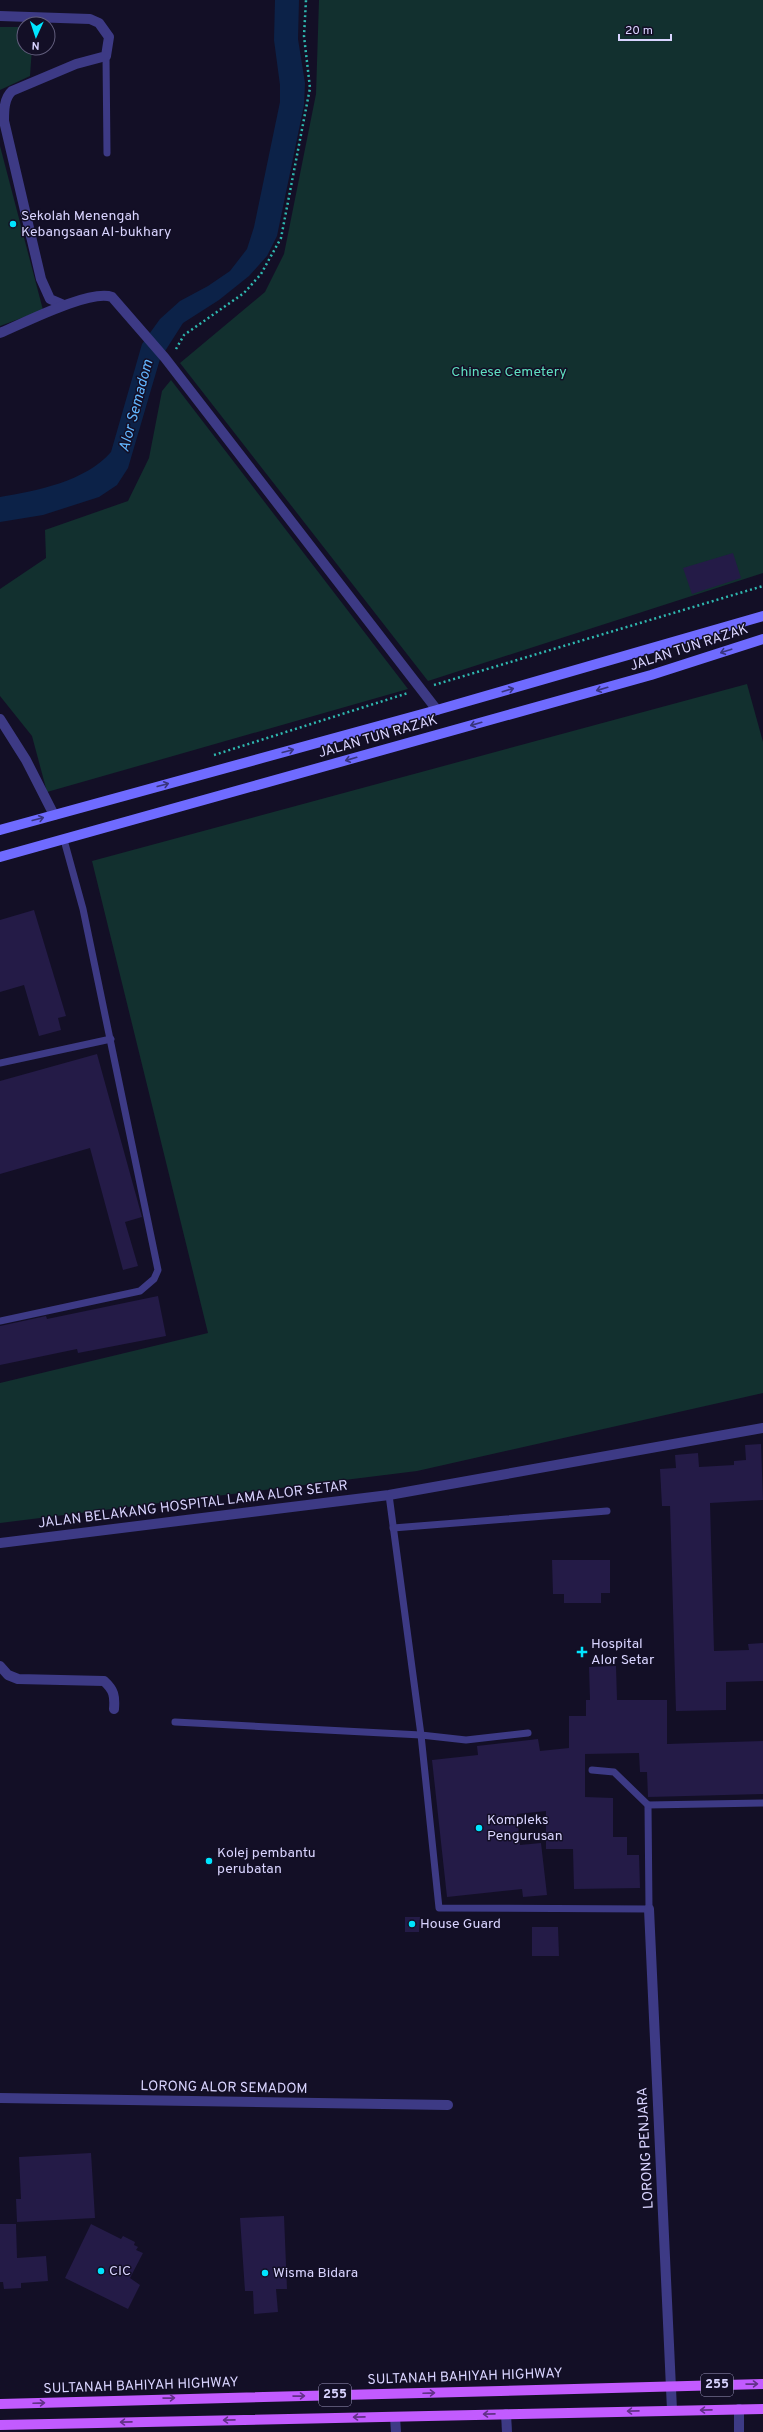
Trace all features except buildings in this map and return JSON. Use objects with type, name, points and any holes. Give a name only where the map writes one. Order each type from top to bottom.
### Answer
[{"type":"main road","name":"JALAN TUN RAZAK","points":[[0,830],[437,710],[763,616]]},
{"type":"main road","name":"JALAN TUN RAZAK","points":[[0,857],[651,676],[763,639]]},
{"type":"main road","name":"SULTANAH BAHIYAH HIGHWAY","points":[[0,2404],[763,2384]]},
{"type":"main road","name":"255","points":[[0,2425],[763,2409]]},
{"type":"street","points":[[0,16],[95,20],[106,30],[109,37],[106,56],[76,64],[12,91],[8,95],[5,106],[4,121],[42,279],[50,300],[64,305]]},
{"type":"street","points":[[0,333],[64,305],[96,295],[106,294],[112,297],[141,328],[167,360],[437,710]]},
{"type":"street","points":[[0,719],[26,760],[54,815]]},
{"type":"street","name":"JALAN BELAKANG HOSPITAL LAMA ALOR SETAR","points":[[0,1543],[389,1495],[763,1428]]},
{"type":"street","points":[[0,1666],[8,1675],[18,1679],[104,1681],[111,1687],[115,1697],[114,1709]]},
{"type":"street","name":"LORONG PENJARA","points":[[648,1909],[672,2410]]},
{"type":"street","name":"LORONG ALOR SEMADOM","points":[[0,2098],[448,2106]]},
{"type":"street","points":[[739,2409],[739,2432]]},
{"type":"street","points":[[506,2414],[507,2432]]},
{"type":"street","points":[[395,2416],[396,2432]]},
{"type":"lane","points":[[106,56],[106,153]]},
{"type":"lane","points":[[0,1321],[140,1291],[154,1279],[158,1270],[83,909],[64,840]]},
{"type":"lane","points":[[0,1063],[111,1039]]},
{"type":"lane","points":[[389,1495],[421,1735],[439,1908],[648,1909],[648,1805]]},
{"type":"lane","points":[[393,1528],[607,1511]]},
{"type":"lane","points":[[175,1722],[421,1735],[466,1740],[528,1732]]},
{"type":"lane","points":[[592,1770],[614,1772],[648,1805],[763,1803]]},
{"type":"path","points":[[167,360],[184,335],[244,293],[261,274],[281,238],[310,88],[304,36],[306,0]]},
{"type":"green space","name":"Chinese Cemetery","points":[[319,0],[763,0],[763,573],[428,681],[180,363],[265,292],[284,254],[316,94]]},
{"type":"green space","points":[[0,27],[16,27],[16,56],[31,56],[30,76],[0,90]]},
{"type":"green space","name":"Sekolah Menengah Kebangsaan Al-bukhary","points":[[0,146],[43,310],[0,326]]},
{"type":"green space","points":[[171,380],[408,689],[47,792],[32,736],[0,696],[0,589],[46,558],[45,530],[128,501],[149,458],[162,391]]},
{"type":"green space","points":[[747,684],[763,742],[763,1393],[417,1471],[0,1523],[0,1383],[208,1333],[92,861]]},
{"type":"water","name":"Alor Semadom","points":[[275,0],[299,0],[298,39],[305,83],[304,105],[277,236],[267,256],[249,276],[219,300],[183,323],[160,359],[128,468],[117,485],[99,497],[43,515],[0,522],[0,497],[45,488],[75,477],[101,462],[111,452],[142,344],[160,319],[180,301],[208,286],[230,271],[247,249],[254,227],[280,102],[280,85],[274,40]]},
{"type":"place","name":"Sekolah Menengah Kebangsaan Al-bukhary","points":[[13,224]]},
{"type":"place","name":"Hospital Alor Setar","points":[[582,1652]]},
{"type":"place","name":"Kompleks Pengurusan","points":[[479,1828]]},
{"type":"place","name":"Kolej pembantu perubatan","points":[[209,1861]]},
{"type":"place","name":"House Guard","points":[[412,1924]]},
{"type":"place","name":"CIC","points":[[101,2271]]},
{"type":"place","name":"Wisma Bidara","points":[[265,2273]]}]
